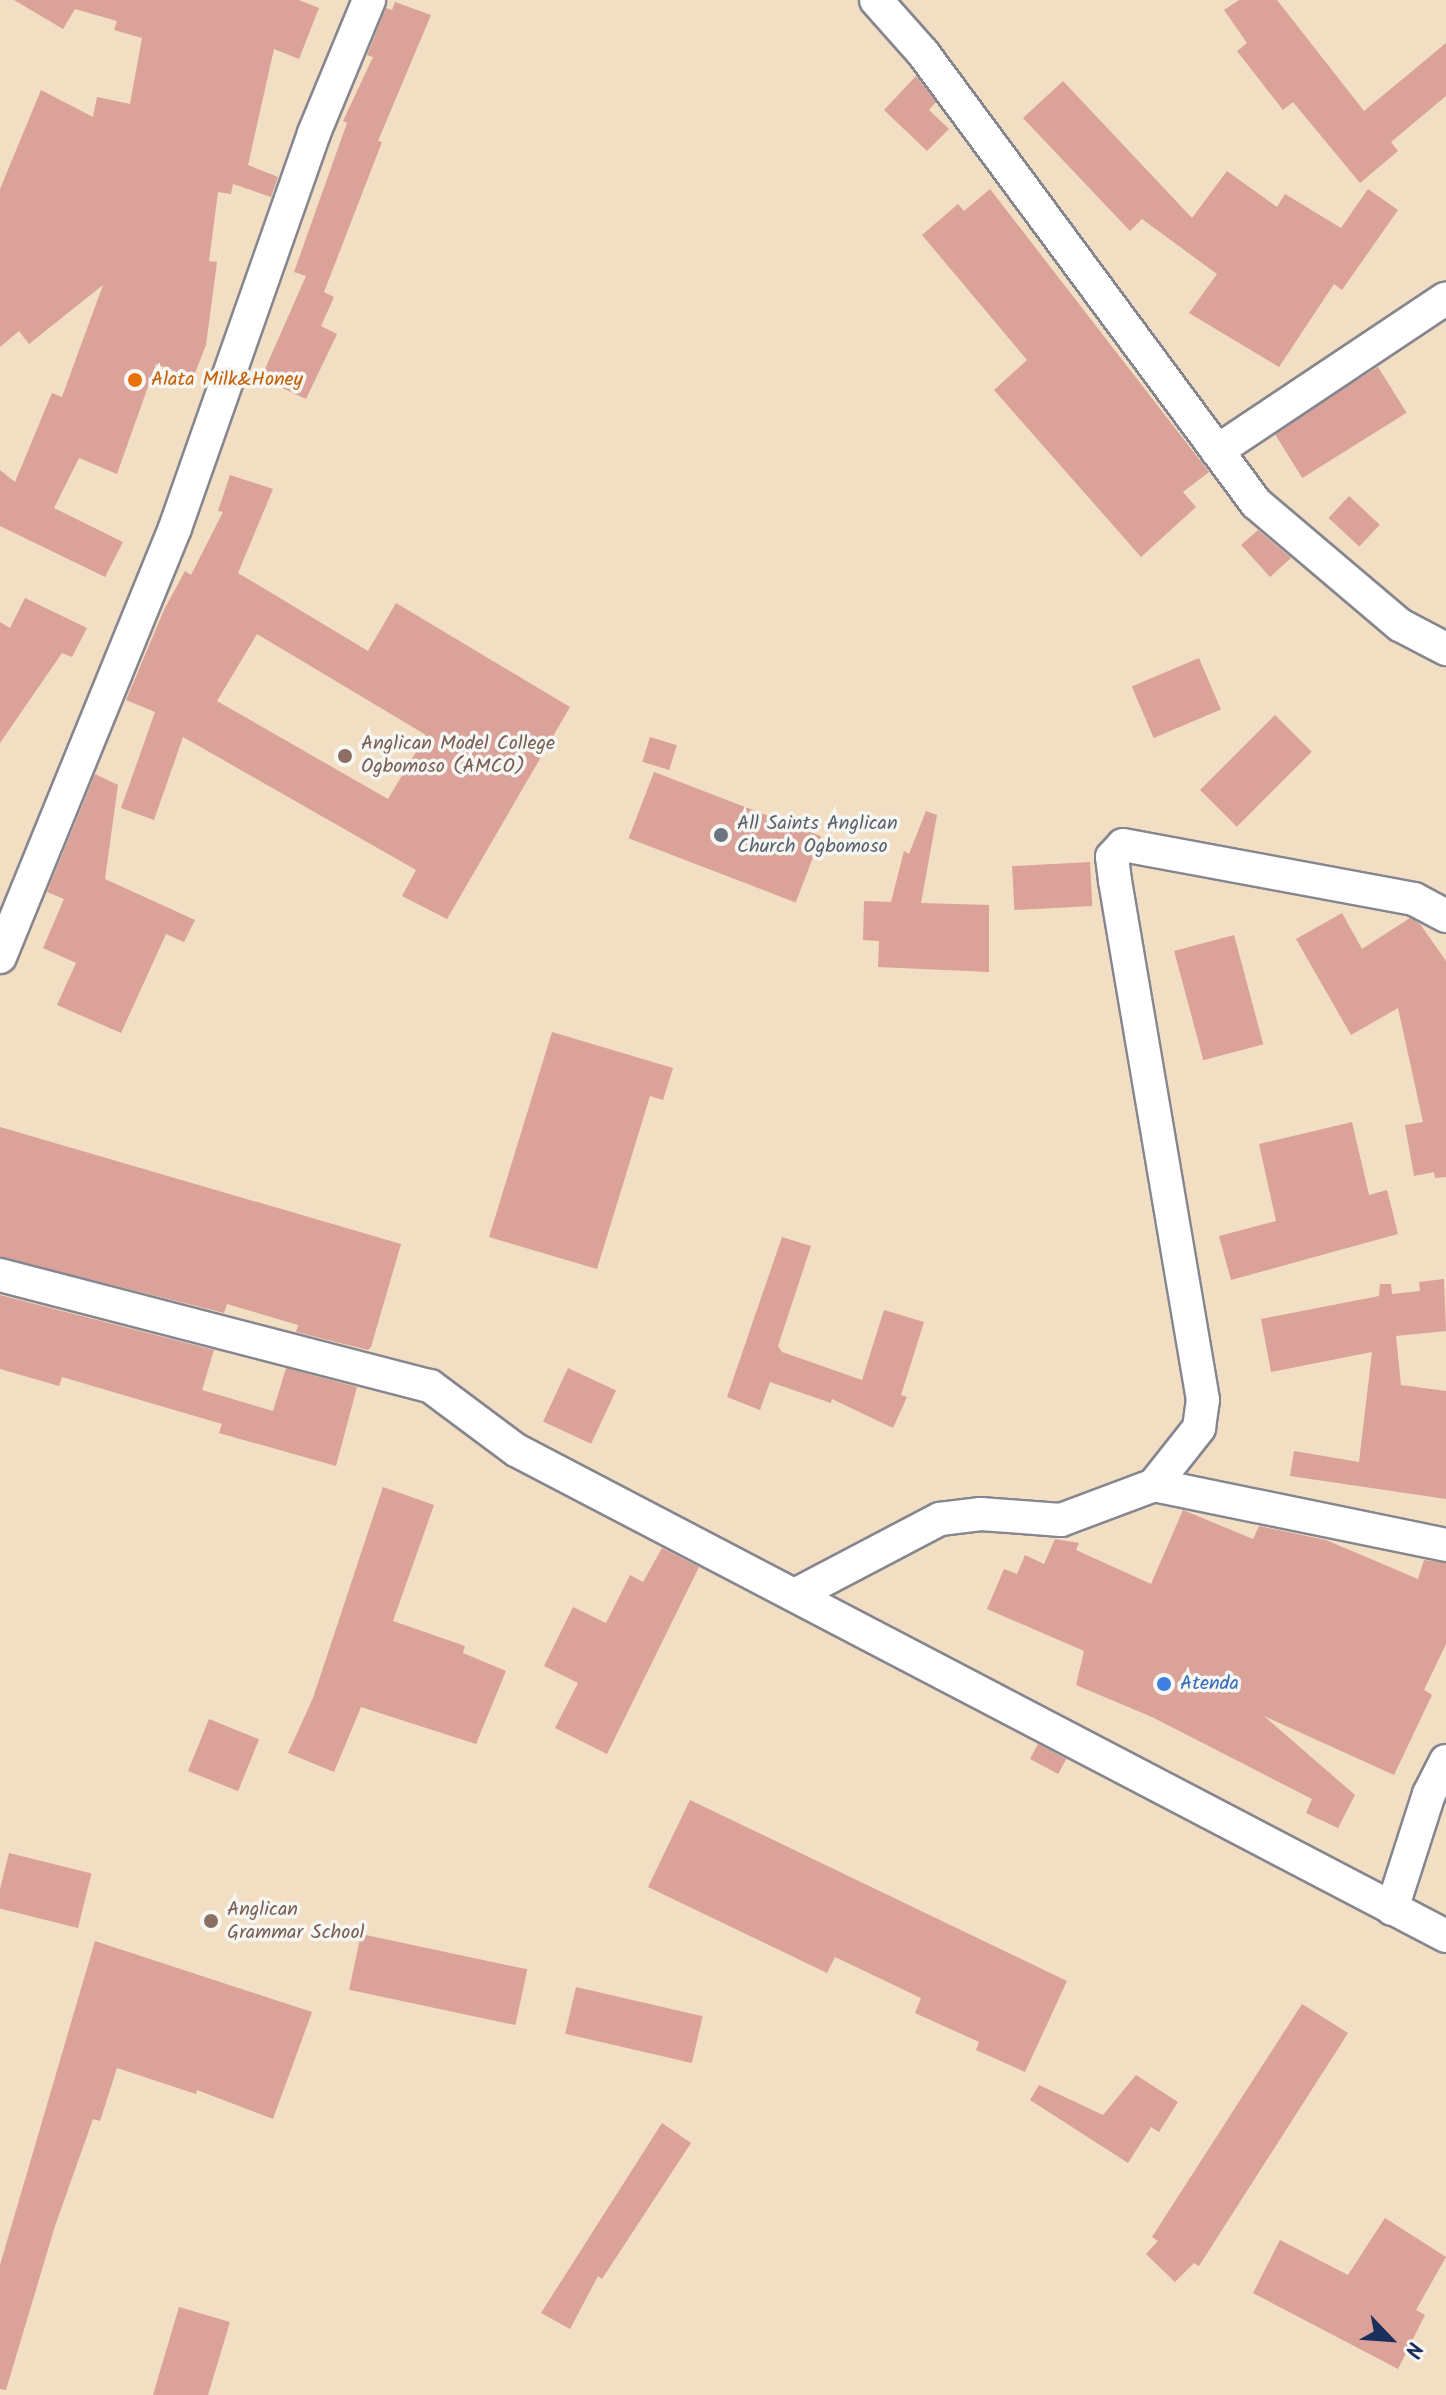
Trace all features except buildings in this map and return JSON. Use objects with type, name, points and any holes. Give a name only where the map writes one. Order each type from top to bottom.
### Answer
[{"type":"street","points":[[0,957],[175,528],[314,133],[369,0]]},
{"type":"street","points":[[891,4],[1256,503],[1400,625],[1446,649]]},
{"type":"street","points":[[1217,451],[1446,298]]},
{"type":"street","points":[[795,1595],[940,1519],[981,1514],[1061,1520],[1154,1485],[1199,1428],[1203,1400],[1112,857],[1123,845],[1414,899],[1446,916]]},
{"type":"street","points":[[0,1275],[430,1386],[516,1450],[1446,1936]]},
{"type":"street","points":[[1154,1485],[1446,1545]]},
{"type":"street","points":[[1392,1909],[1429,1794],[1446,1761]]},
{"type":"place","name":"Alata Milk&Honey","points":[[135,380]]},
{"type":"place","name":"Anglican Model College Ogbomoso (AMCO)","points":[[345,756]]},
{"type":"place","name":"All Saints Anglican Church Ogbomoso","points":[[721,835]]},
{"type":"place","name":"Atenda","points":[[1164,1684]]},
{"type":"place","name":"Anglican Grammar School","points":[[211,1921]]}]
